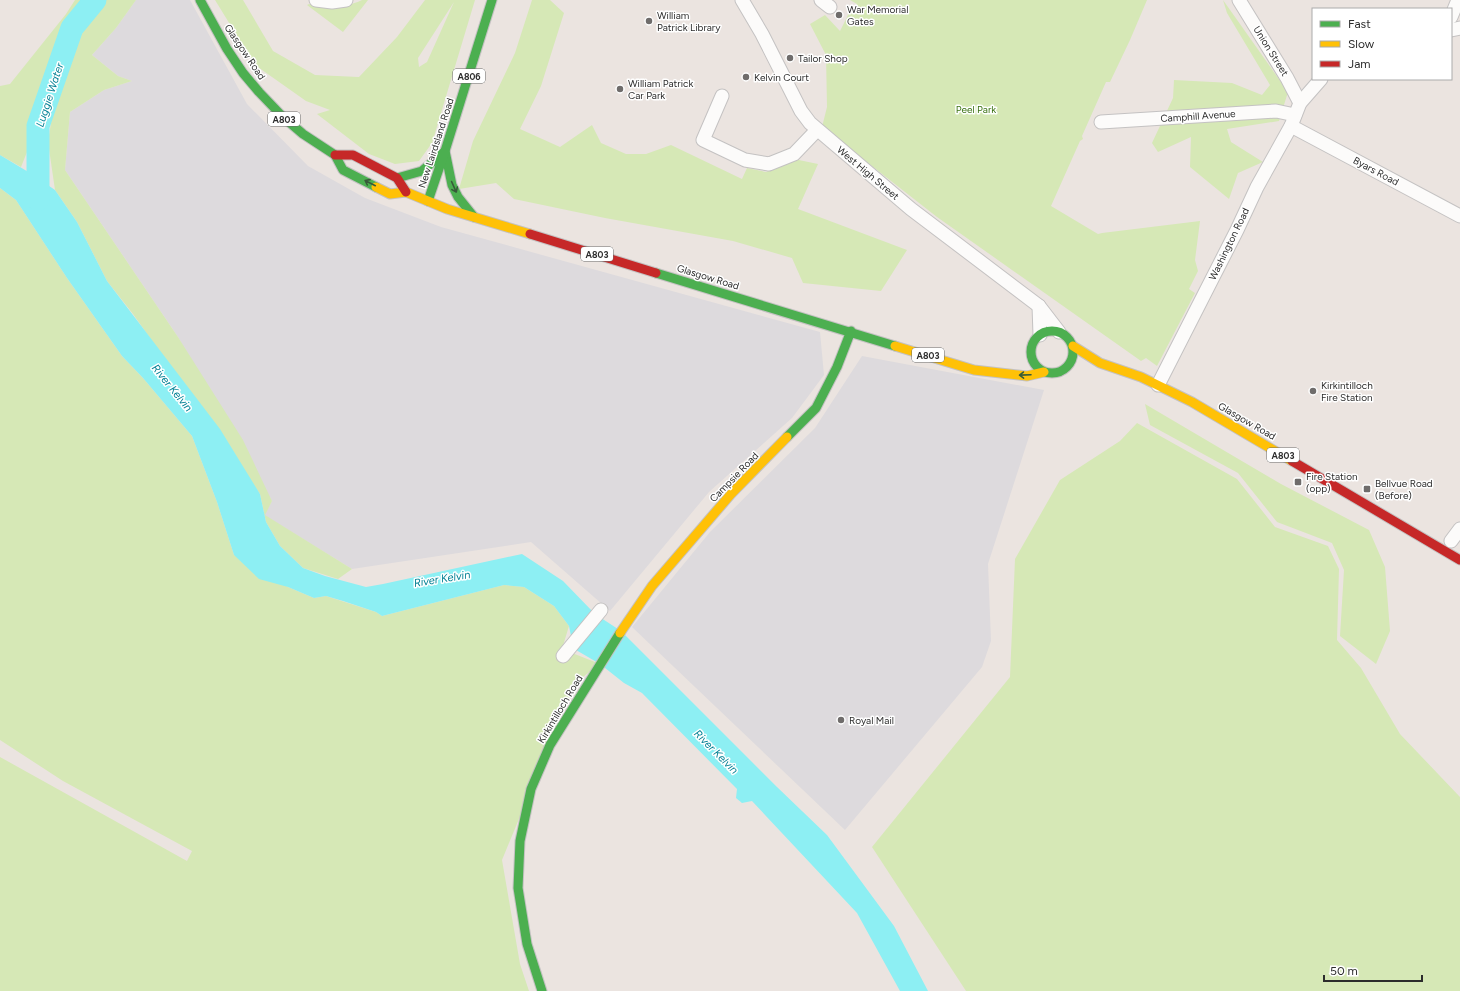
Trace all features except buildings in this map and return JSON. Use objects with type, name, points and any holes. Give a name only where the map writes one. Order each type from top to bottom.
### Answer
[{"type":"main road","name":"Glasgow Road","points":[[200,0],[227,49],[243,73],[282,116],[303,134],[335,155],[343,170],[390,194],[406,192],[428,202],[474,217],[851,331],[974,370],[1027,376],[1044,372]]},
{"type":"main road","name":"New Lairdsland Road","points":[[428,202],[492,0]]},
{"type":"main road","points":[[397,178],[422,171],[445,151],[452,185],[458,196],[474,217]]},
{"type":"main road","points":[[335,155],[353,155],[397,178],[406,192]]},
{"type":"main road","name":"Campsie Road","points":[[621,631],[652,586],[693,537],[731,494],[816,408],[837,367],[851,331]]},
{"type":"main road","points":[[1049,331],[1059,332],[1068,338],[1073,346],[1074,353],[1069,365],[1057,373],[1044,372],[1034,364],[1031,353],[1032,346],[1040,335],[1049,331]]},
{"type":"main road","name":"Glasgow Road","points":[[1073,346],[1100,363]]},
{"type":"main road","points":[[1006,374],[1031,353]]},
{"type":"main road","name":"Glasgow Road","points":[[1069,365],[1100,363],[1120,368],[1158,385],[1192,402],[1460,560]]},
{"type":"main road","name":"Kirkintilloch Road","points":[[542,991],[527,944],[518,888],[520,841],[531,789],[550,745],[621,631]]},
{"type":"street","points":[[316,0],[332,2],[346,0]]},
{"type":"street","name":"West High Street","points":[[742,0],[762,34],[801,111],[810,124],[911,209],[1039,306],[1059,332]]},
{"type":"street","name":"Union Street","points":[[1239,0],[1287,78],[1296,115]]},
{"type":"street","points":[[1452,15],[1458,0]]},
{"type":"street","name":"Washington Road","points":[[1158,385],[1237,230],[1256,187],[1296,115],[1320,80]]},
{"type":"street","points":[[722,96],[703,140],[744,160],[769,164],[794,154],[817,130]]},
{"type":"street","name":"Camphill Avenue","points":[[1101,122],[1276,111],[1296,115]]},
{"type":"street","name":"Byars Road","points":[[1296,115],[1460,216]]},
{"type":"street","points":[[1039,306],[1040,335]]},
{"type":"street","points":[[1451,541],[1460,529]]},
{"type":"street","points":[[563,656],[601,610]]},
{"type":"shaded area","points":[[136,0],[190,0],[247,104],[308,166],[365,198],[441,227],[820,332],[824,375],[792,418],[709,492],[610,611],[531,542],[352,569],[264,515],[272,501],[178,337],[65,170],[70,112],[104,90],[132,81],[118,76],[92,55],[116,28]]},
{"type":"shaded area","points":[[862,356],[1044,390],[988,564],[991,641],[982,667],[845,830],[632,627],[710,532],[815,428]]},
{"type":"green space","points":[[75,0],[136,0],[116,28],[92,55],[118,76],[132,81],[104,90],[70,112],[65,170],[178,337],[243,440],[272,501],[265,515],[352,569],[338,579],[303,568],[280,546],[266,522],[260,494],[133,314],[107,281],[77,222],[55,190],[48,142],[54,103],[37,102],[27,152],[21,167],[0,155],[0,86],[10,84],[66,14]]},
{"type":"green space","points":[[215,0],[243,0],[273,51],[315,75],[359,77],[397,37],[425,0],[475,0],[432,143],[419,161],[395,164],[369,154],[317,114],[330,110],[306,101],[255,65]],"holes":[[[454,2],[427,62],[419,67],[418,58]]]},
{"type":"green space","points":[[362,0],[368,0],[343,32],[307,5],[336,7],[349,5]]},
{"type":"green space","points":[[532,0],[550,0],[564,13],[541,86],[520,129],[560,147],[592,125],[601,143],[626,154],[646,154],[671,145],[742,179],[747,168],[766,172],[794,159],[818,164],[798,209],[907,250],[881,291],[803,283],[792,258],[733,241],[605,218],[514,199],[496,183],[459,189],[473,141],[515,53]]},
{"type":"green space","name":"Peel Park","points":[[850,0],[1147,0],[1110,82],[1106,82],[1082,136],[1083,139],[1080,141],[1051,206],[1098,234],[1200,221],[1195,260],[1198,271],[1189,289],[1195,293],[1157,366],[1146,358],[1141,361],[937,217],[822,127],[827,107],[826,55],[810,24],[825,15],[840,31],[849,13],[857,4]]},
{"type":"green space","points":[[1223,0],[1288,92],[1279,121],[1227,129],[1231,142],[1263,162],[1238,173],[1229,199],[1190,167],[1191,137],[1158,152],[1152,143],[1173,98],[1174,80],[1232,83],[1262,95],[1270,85],[1227,13]]},
{"type":"green space","points":[[0,188],[16,200],[67,278],[122,356],[143,378],[192,436],[217,502],[234,555],[288,587],[314,598],[326,596],[376,612],[382,616],[504,585],[524,587],[554,606],[569,626],[562,649],[600,664],[575,683],[502,860],[520,964],[529,991],[0,991],[0,757],[187,861],[192,851],[63,781],[0,740]]},
{"type":"green space","points":[[1145,404],[1281,484],[1369,530],[1385,567],[1390,631],[1376,664],[1340,636],[1344,570],[1332,543],[1277,522],[1238,473],[1150,425]]},
{"type":"green space","points":[[1137,423],[1237,479],[1275,527],[1328,546],[1339,569],[1337,640],[1361,668],[1400,734],[1460,797],[1460,991],[966,991],[872,847],[1010,677],[1015,559],[1060,480],[1120,441]]},
{"type":"water","name":"River Kelvin","points":[[0,155],[55,190],[77,222],[107,281],[220,429],[260,494],[266,522],[280,546],[303,568],[325,576],[366,587],[522,554],[563,581],[595,614],[621,631],[827,835],[894,926],[928,991],[900,991],[857,913],[752,801],[742,803],[736,798],[737,789],[642,693],[624,683],[600,664],[576,650],[572,641],[569,626],[554,606],[524,587],[504,585],[382,616],[376,612],[343,601],[326,596],[314,598],[288,587],[259,579],[234,555],[217,502],[192,436],[143,378],[122,356],[67,278],[16,200],[0,188]]},
{"type":"waterway","name":"Luggie Water","points":[[38,199],[38,126],[72,28],[95,0]]},
{"type":"traffic: fast","points":[[200,0],[227,49],[243,73],[259,92],[282,116],[303,134],[335,155],[343,170],[376,187]]},
{"type":"traffic: fast","points":[[428,201],[492,0]]},
{"type":"traffic: fast","points":[[445,151],[452,185],[458,197],[474,217]]},
{"type":"traffic: fast","points":[[397,178],[422,171],[443,153]]},
{"type":"traffic: fast","points":[[656,273],[895,346]]},
{"type":"traffic: fast","points":[[787,437],[816,408],[837,367],[851,331]]},
{"type":"traffic: fast","points":[[1048,331],[1056,331],[1064,334],[1070,340],[1073,352],[1070,364],[1064,370],[1056,373],[1048,373],[1040,370],[1034,364],[1031,356],[1031,348],[1034,340],[1040,334],[1048,331]]},
{"type":"traffic: fast","points":[[542,991],[527,944],[518,888],[520,841],[531,789],[550,745],[620,633]]},
{"type":"traffic: slow","points":[[376,187],[390,194],[406,192],[447,209],[530,234]]},
{"type":"traffic: slow","points":[[895,346],[974,370],[1027,376],[1044,372]]},
{"type":"traffic: slow","points":[[1073,346],[1100,363],[1141,377],[1192,402],[1292,461]]},
{"type":"traffic: slow","points":[[620,633],[652,586],[731,494],[787,437]]},
{"type":"traffic: jam","points":[[335,155],[353,155],[397,178],[406,192]]},
{"type":"traffic: jam","points":[[530,234],[656,273]]},
{"type":"traffic: jam","points":[[1292,461],[1460,560]]},
{"type":"place","name":"War Memorial Gates","points":[[839,15]]},
{"type":"place","name":"William Patrick Library","points":[[649,21]]},
{"type":"place","name":"Tailor Shop","points":[[790,58]]},
{"type":"place","name":"Kelvin Court","points":[[746,77]]},
{"type":"place","name":"William Patrick Car Park","points":[[620,89]]},
{"type":"place","name":"Kirkintilloch Fire Station","points":[[1313,391]]},
{"type":"place","name":"Fire Station (opp)","points":[[1298,482]]},
{"type":"place","name":"Bellvue Road (Before)","points":[[1367,489]]},
{"type":"place","name":"Royal Mail","points":[[841,720]]}]
